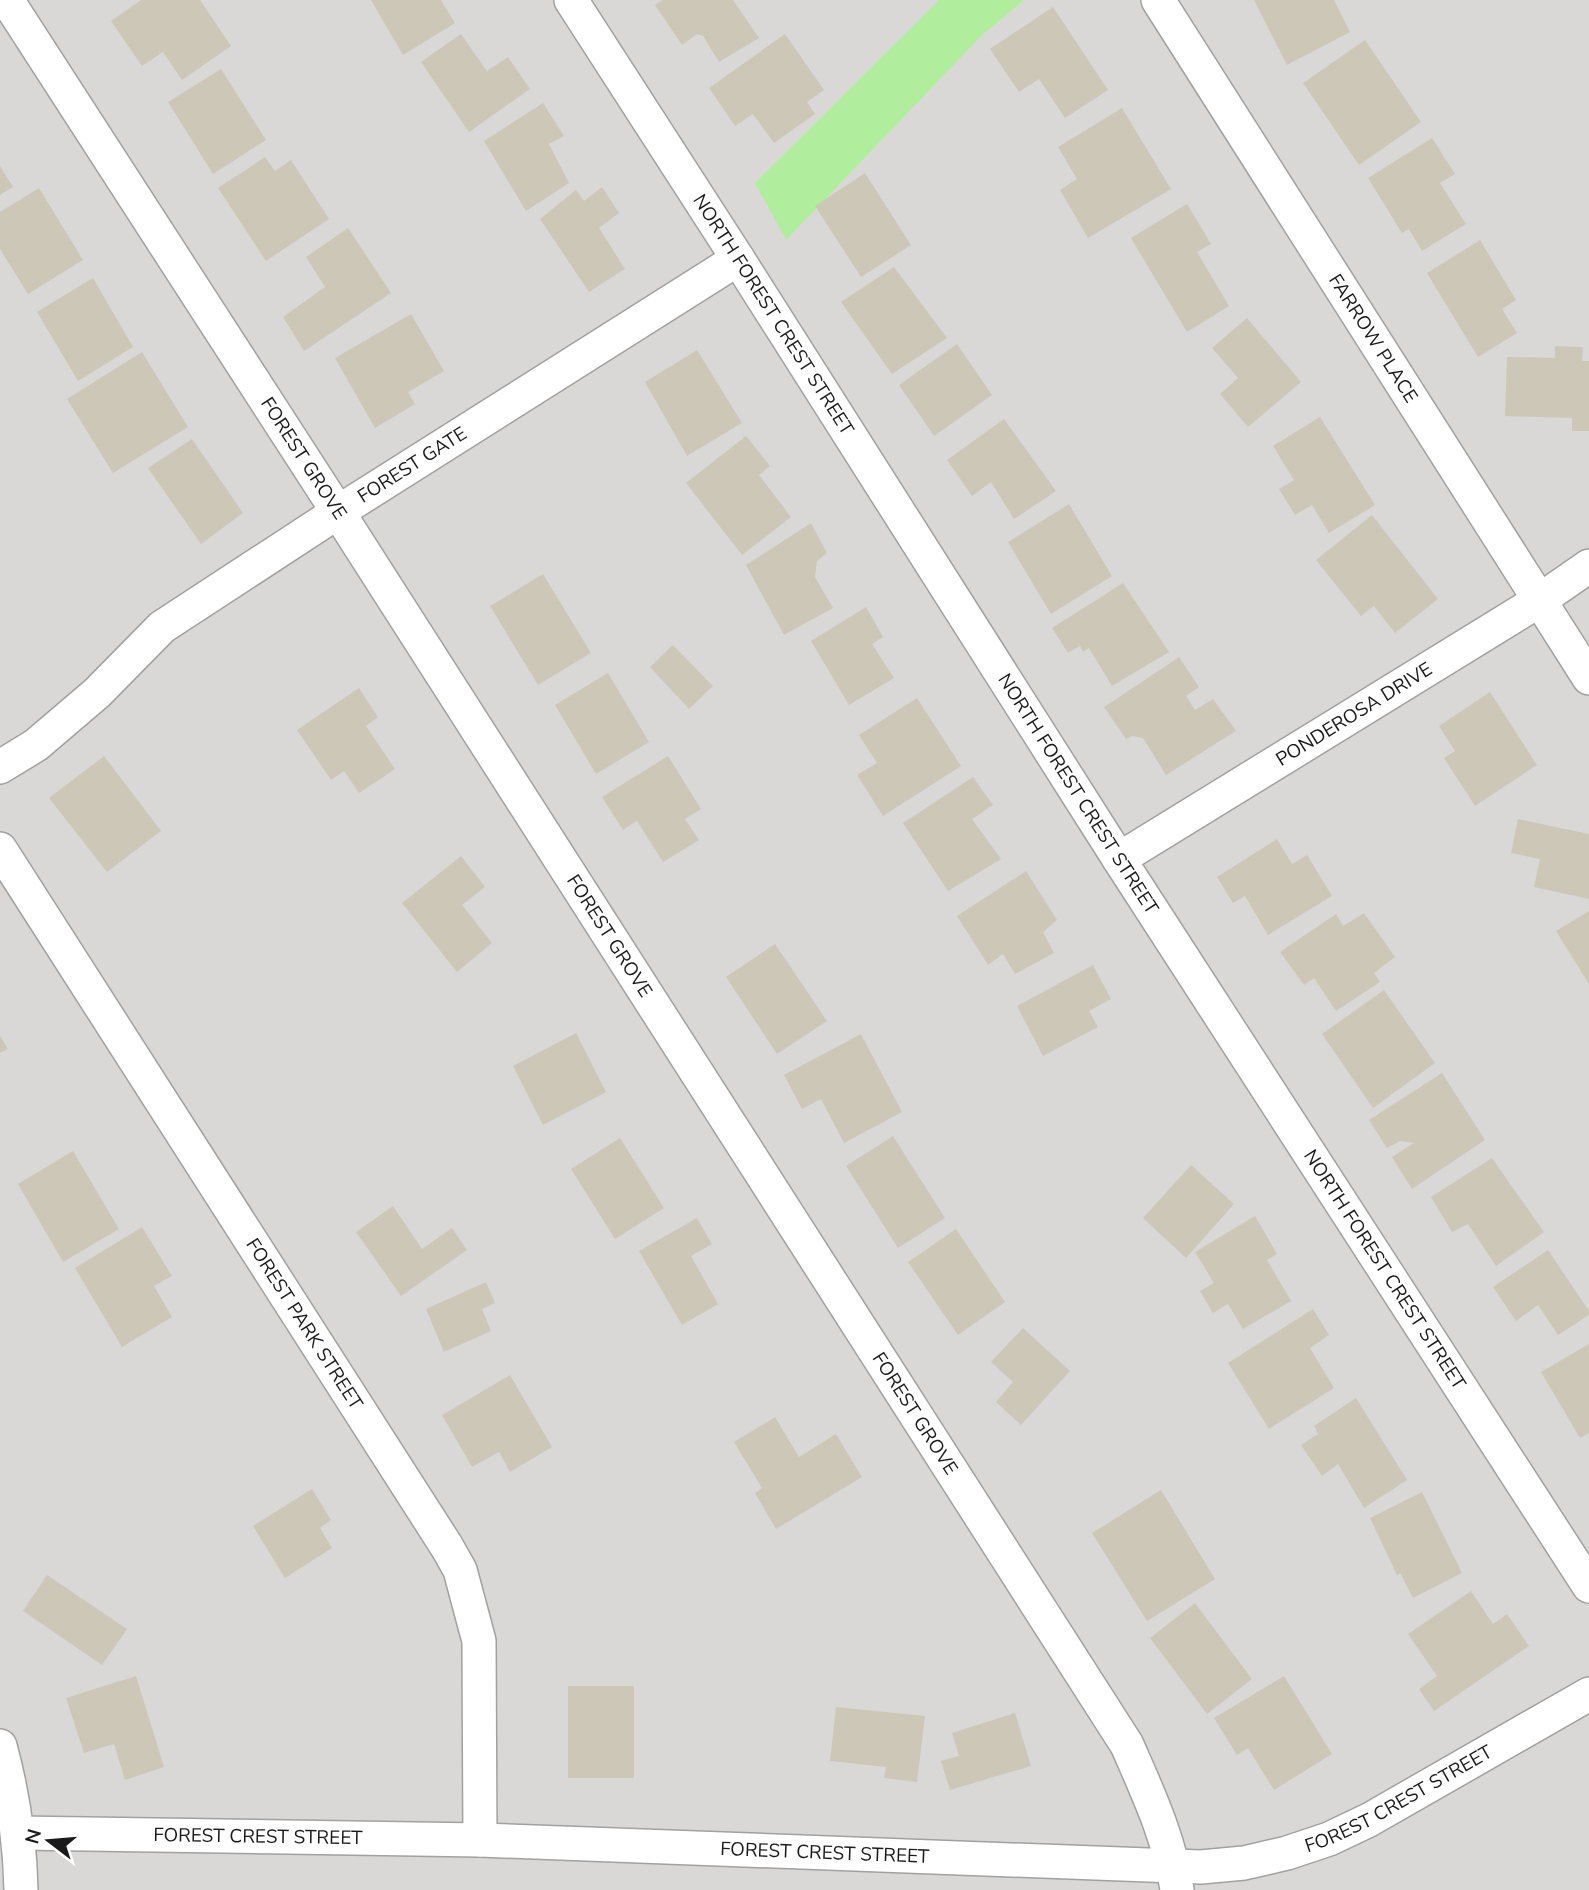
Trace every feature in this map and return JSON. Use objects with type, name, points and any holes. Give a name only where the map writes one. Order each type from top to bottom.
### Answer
[{"type":"street","name":"FOREST GROVE","points":[[7,0],[1127,1745],[1153,1804],[1175,1879]]},
{"type":"street","name":"NORTH FOREST CREST STREET","points":[[571,0],[1118,859],[1589,1586]]},
{"type":"street","name":"FARROW PLACE","points":[[1157,0],[1589,678]]},
{"type":"street","name":"FOREST GATE","points":[[0,767],[36,746],[97,693],[162,627],[338,512],[738,259]]},
{"type":"street","name":"PONDEROSA DRIVE","points":[[1118,859],[1540,600],[1589,566]]},
{"type":"street","name":"FOREST PARK STREET","points":[[0,849],[460,1570],[479,1641],[480,1840]]},
{"type":"street","name":"FOREST CREST STREET","points":[[18,1833],[480,1840],[1121,1864],[1175,1879],[1287,1853],[1329,1839],[1369,1821],[1589,1694]]},
{"type":"street","points":[[0,1746],[10,1783],[18,1833],[21,1890]]},
{"type":"shaded area","points":[[0,0],[1589,0],[1589,1890],[0,1890]]},
{"type":"green space","points":[[939,0],[1024,0],[981,36],[786,240],[755,183]]},
{"type":"building","points":[[141,0],[200,0],[231,46],[182,80],[163,52],[142,66],[111,21]]},
{"type":"building","points":[[371,0],[441,0],[455,23],[403,55]]},
{"type":"building","points":[[663,0],[733,0],[759,38],[719,62],[703,36],[697,34],[682,45],[655,5]]},
{"type":"building","points":[[1254,0],[1334,0],[1350,32],[1287,65]]},
{"type":"building","points":[[1053,7],[1108,90],[1065,118],[1039,79],[1019,92],[990,49]]},
{"type":"building","points":[[461,34],[487,71],[508,57],[530,89],[469,132],[421,62]]},
{"type":"building","points":[[785,34],[824,90],[807,102],[815,114],[774,143],[753,114],[735,126],[709,88]]},
{"type":"building","points":[[1365,40],[1421,122],[1359,165],[1303,83]]},
{"type":"building","points":[[221,69],[266,140],[213,174],[168,102]]},
{"type":"building","points":[[543,103],[564,136],[549,144],[569,183],[526,211],[484,141]]},
{"type":"building","points":[[1122,108],[1171,189],[1088,238],[1060,190],[1077,179],[1058,147]]},
{"type":"building","points":[[1432,138],[1455,174],[1440,183],[1466,224],[1422,251],[1409,229],[1402,233],[1368,178]]},
{"type":"building","points":[[265,157],[275,171],[291,160],[329,219],[266,261],[218,188]]},
{"type":"building","points":[[0,166],[13,187],[0,195]]},
{"type":"building","points":[[865,173],[911,245],[861,277],[815,206]]},
{"type":"building","points":[[602,187],[619,213],[599,228],[625,269],[589,292],[540,219],[576,190],[584,201]]},
{"type":"building","points":[[39,188],[83,260],[28,294],[0,249],[0,212]]},
{"type":"building","points":[[1187,204],[1211,244],[1197,252],[1229,306],[1187,332],[1131,238]]},
{"type":"building","points":[[348,228],[391,293],[304,351],[283,317],[325,287],[306,257]]},
{"type":"building","points":[[1480,240],[1516,300],[1502,309],[1517,333],[1478,357],[1427,273]]},
{"type":"building","points":[[894,267],[947,338],[892,374],[841,302]]},
{"type":"building","points":[[93,278],[133,347],[78,381],[37,312]]},
{"type":"building","points":[[411,314],[444,371],[408,392],[415,404],[375,428],[335,358]]},
{"type":"building","points":[[1247,318],[1301,382],[1248,427],[1220,394],[1238,378],[1212,348]]},
{"type":"building","points":[[957,344],[992,395],[934,436],[899,385]]},
{"type":"building","points":[[1555,346],[1583,347],[1582,361],[1589,361],[1589,431],[1572,431],[1572,418],[1505,416],[1507,357],[1555,358]]},
{"type":"building","points":[[697,350],[742,423],[687,456],[645,382]]},
{"type":"building","points":[[142,352],[188,427],[113,473],[67,399]]},
{"type":"building","points":[[1320,417],[1375,505],[1329,533],[1312,505],[1295,515],[1279,489],[1294,480],[1273,446]]},
{"type":"building","points":[[1004,419],[1056,491],[1014,519],[991,482],[972,496],[947,460]]},
{"type":"building","points":[[746,436],[770,466],[759,475],[791,517],[742,555],[686,483]]},
{"type":"building","points":[[192,439],[243,513],[201,544],[148,468]]},
{"type":"building","points":[[1069,504],[1112,576],[1051,614],[1008,542]]},
{"type":"building","points":[[1372,515],[1438,599],[1395,633],[1374,606],[1361,616],[1316,560]]},
{"type":"building","points":[[811,523],[827,553],[817,561],[815,577],[833,608],[784,635],[746,565]]},
{"type":"building","points":[[543,574],[591,653],[538,685],[490,606]]},
{"type":"building","points":[[1123,583],[1169,652],[1112,686],[1089,648],[1083,652],[1080,646],[1068,653],[1052,628]]},
{"type":"building","points":[[866,607],[883,637],[872,644],[894,678],[849,705],[811,641]]},
{"type":"building","points":[[673,645],[713,686],[689,709],[650,667]]},
{"type":"building","points":[[1179,657],[1199,687],[1186,696],[1195,710],[1213,699],[1236,731],[1166,775],[1143,738],[1133,736],[1126,739],[1104,707]]},
{"type":"building","points":[[608,673],[649,742],[596,774],[555,705]]},
{"type":"building","points":[[359,688],[378,717],[366,726],[395,769],[359,793],[344,771],[331,780],[297,730]]},
{"type":"building","points":[[1490,692],[1537,765],[1475,806],[1444,758],[1455,751],[1439,726]]},
{"type":"building","points":[[917,698],[961,766],[883,816],[857,775],[877,763],[859,735]]},
{"type":"building","points":[[104,756],[161,831],[107,872],[49,798]]},
{"type":"building","points":[[668,756],[701,809],[685,819],[699,840],[663,862],[637,821],[623,830],[602,797]]},
{"type":"building","points":[[973,777],[993,805],[972,819],[1001,859],[948,891],[903,823]]},
{"type":"building","points":[[1518,819],[1589,834],[1589,899],[1534,887],[1540,859],[1511,853]]},
{"type":"building","points":[[1277,839],[1292,864],[1307,855],[1332,896],[1268,935],[1245,896],[1233,903],[1217,877]]},
{"type":"building","points":[[461,856],[485,887],[462,905],[492,943],[457,972],[402,903]]},
{"type":"building","points":[[1026,871],[1057,920],[1043,932],[1054,953],[1015,974],[1003,954],[988,965],[957,916]]},
{"type":"building","points":[[1589,911],[1589,984],[1556,931]]},
{"type":"building","points":[[1364,913],[1395,957],[1374,973],[1380,982],[1336,1011],[1314,978],[1304,985],[1280,952],[1336,914],[1343,926]]},
{"type":"building","points":[[775,944],[827,1021],[777,1054],[726,977]]},
{"type":"building","points":[[1093,965],[1111,999],[1089,1011],[1098,1027],[1043,1056],[1017,1006]]},
{"type":"building","points":[[1384,990],[1435,1063],[1373,1108],[1322,1034]]},
{"type":"building","points":[[576,1033],[606,1092],[543,1125],[513,1066]]},
{"type":"building","points":[[861,1034],[902,1112],[844,1143],[821,1099],[802,1109],[784,1075]]},
{"type":"building","points":[[0,1036],[8,1049],[0,1053]]},
{"type":"building","points":[[1442,1073],[1485,1140],[1412,1189],[1392,1157],[1414,1143],[1400,1141],[1387,1148],[1369,1120]]},
{"type":"building","points":[[893,1136],[945,1218],[898,1248],[846,1166]]},
{"type":"building","points":[[620,1138],[664,1208],[615,1239],[571,1169]]},
{"type":"building","points":[[73,1151],[119,1229],[63,1262],[18,1184]]},
{"type":"building","points":[[1492,1158],[1544,1232],[1496,1266],[1468,1224],[1452,1232],[1431,1197]]},
{"type":"building","points":[[1191,1165],[1234,1204],[1186,1258],[1143,1218]]},
{"type":"building","points":[[393,1206],[422,1249],[452,1228],[467,1250],[401,1296],[356,1232]]},
{"type":"building","points":[[1255,1216],[1277,1254],[1267,1260],[1291,1301],[1243,1329],[1228,1304],[1213,1313],[1200,1291],[1214,1283],[1195,1252]]},
{"type":"building","points":[[697,1218],[712,1244],[691,1256],[718,1304],[682,1325],[639,1251]]},
{"type":"building","points":[[142,1227],[172,1276],[154,1286],[172,1317],[122,1347],[75,1268]]},
{"type":"building","points":[[956,1229],[1005,1302],[958,1335],[908,1262]]},
{"type":"building","points":[[1548,1250],[1589,1311],[1589,1315],[1558,1335],[1538,1305],[1516,1321],[1493,1287]]},
{"type":"building","points":[[486,1282],[495,1303],[482,1309],[491,1331],[444,1352],[426,1309]]},
{"type":"building","points":[[1313,1309],[1329,1335],[1310,1348],[1334,1388],[1269,1429],[1228,1363]]},
{"type":"building","points":[[1023,1328],[1070,1371],[1021,1425],[996,1402],[1013,1382],[991,1362]]},
{"type":"building","points":[[1589,1344],[1589,1433],[1580,1438],[1541,1372]]},
{"type":"building","points":[[510,1375],[552,1447],[510,1472],[499,1452],[472,1467],[442,1415]]},
{"type":"building","points":[[1356,1398],[1407,1480],[1364,1508],[1338,1464],[1322,1476],[1301,1445],[1318,1434],[1314,1426]]},
{"type":"building","points":[[775,1417],[799,1457],[836,1434],[862,1477],[776,1529],[755,1493],[762,1488],[734,1442]]},
{"type":"building","points":[[312,1489],[331,1520],[320,1528],[332,1548],[285,1578],[253,1526]]},
{"type":"building","points":[[1161,1490],[1215,1579],[1147,1621],[1092,1533]]},
{"type":"building","points":[[1422,1492],[1462,1573],[1413,1598],[1400,1573],[1397,1575],[1370,1518]]},
{"type":"building","points":[[47,1575],[127,1629],[102,1665],[23,1611]]},
{"type":"building","points":[[1471,1591],[1493,1624],[1507,1614],[1529,1646],[1434,1711],[1419,1689],[1437,1676],[1408,1634]]},
{"type":"building","points":[[1195,1603],[1252,1679],[1207,1714],[1150,1638]]},
{"type":"building","points":[[136,1676],[164,1767],[125,1780],[114,1744],[84,1753],[66,1698]]},
{"type":"building","points":[[1284,1676],[1332,1754],[1274,1790],[1248,1748],[1237,1755],[1214,1718]]},
{"type":"building","points":[[568,1686],[634,1686],[634,1778],[568,1778]]},
{"type":"building","points":[[836,1707],[925,1716],[917,1782],[884,1778],[886,1767],[830,1761]]},
{"type":"building","points":[[1015,1713],[1031,1766],[950,1790],[941,1761],[959,1756],[952,1733]]}]
